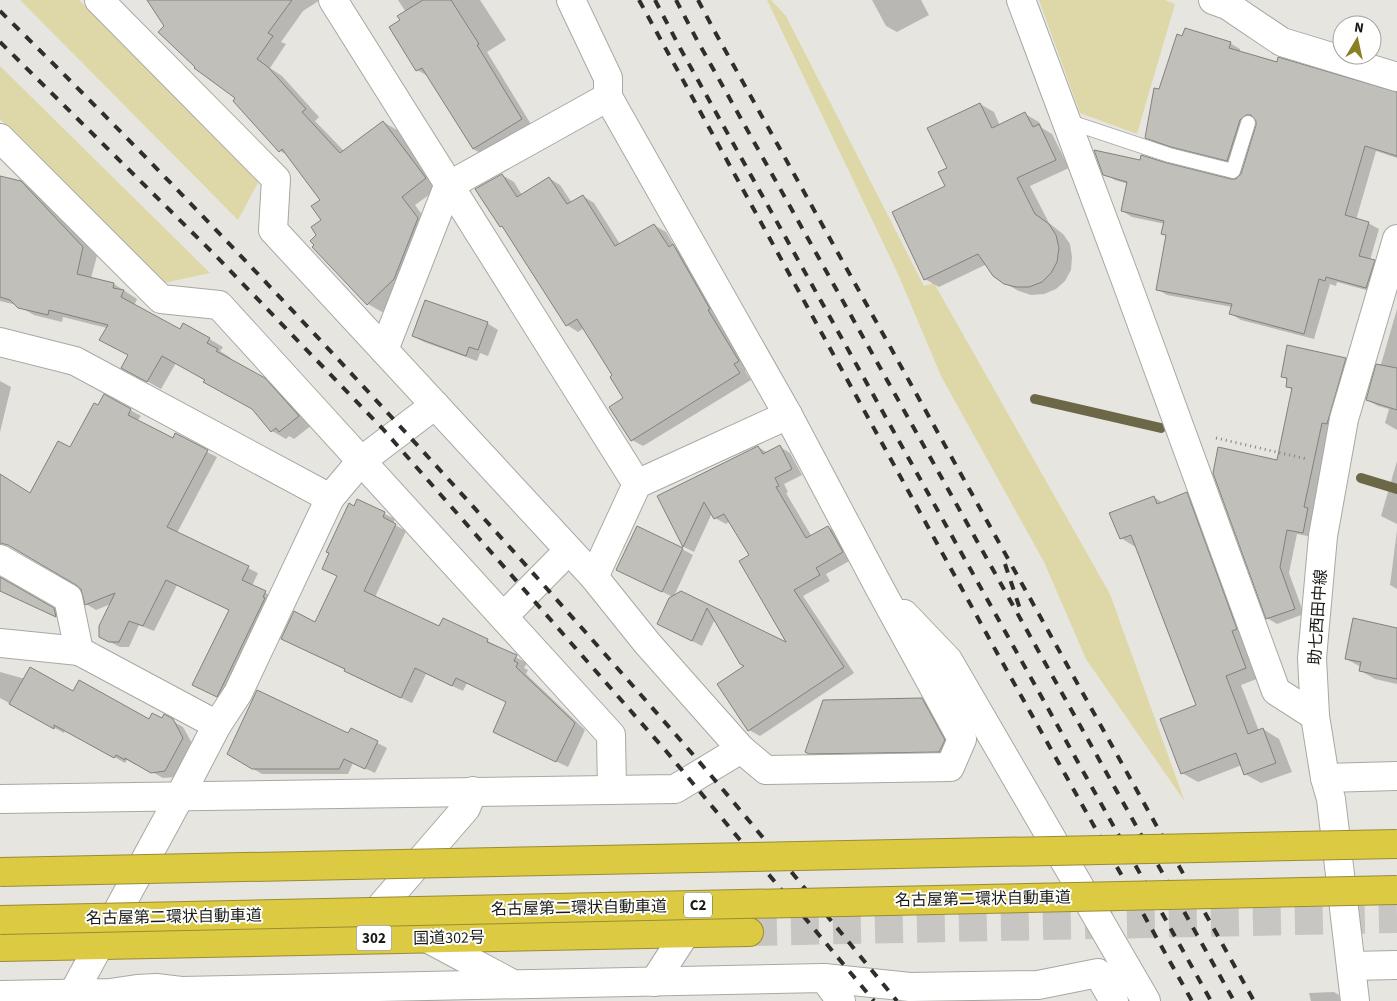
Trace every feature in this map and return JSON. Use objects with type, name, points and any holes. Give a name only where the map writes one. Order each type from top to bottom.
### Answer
[{"type":"highway","points":[[0,872],[1397,844]]},
{"type":"highway","name":"名古屋第二環状自動車道","points":[[0,920],[1397,890]]},
{"type":"highway","name":"国道302号","points":[[0,946],[749,932]]},
{"type":"street","points":[[100,0],[276,179],[273,230],[568,551],[594,576],[647,643],[741,749],[766,770],[950,767],[962,739],[788,415],[608,97],[608,78],[572,0]]},
{"type":"street","points":[[333,0],[448,186],[638,484]]},
{"type":"street","points":[[1022,0],[1276,691],[1315,716]]},
{"type":"street","points":[[1213,0],[1228,6],[1282,42],[1397,77]]},
{"type":"street","points":[[384,350],[448,186],[608,97]]},
{"type":"street","points":[[0,138],[161,299],[219,305],[611,735],[612,788]]},
{"type":"street","name":"助七西田中線","points":[[1355,1001],[1331,799],[1325,778],[1315,716],[1313,648],[1323,536],[1344,419],[1391,282],[1397,239]]},
{"type":"street","points":[[0,342],[75,361],[330,498]]},
{"type":"street","points":[[70,998],[217,725],[238,693],[330,498],[361,461],[435,405]]},
{"type":"street","points":[[594,576],[638,484],[788,415]]},
{"type":"street","points":[[504,616],[568,551]]},
{"type":"street","points":[[0,559],[68,598],[79,651]]},
{"type":"street","points":[[879,587],[948,660],[1146,1001]]},
{"type":"street","points":[[0,644],[79,651],[217,725]]},
{"type":"street","points":[[0,799],[675,788],[741,749]]},
{"type":"street","points":[[1325,778],[1397,776]]},
{"type":"street","points":[[353,939],[466,808],[473,791]]},
{"type":"street","points":[[654,982],[685,934]]},
{"type":"street","points":[[425,937],[512,984]]},
{"type":"street","points":[[1351,966],[1397,965]]},
{"type":"street","points":[[0,995],[70,998],[137,988],[181,991],[512,984],[591,992],[654,982],[824,978],[910,986],[1038,985],[1098,973],[1114,1001]]},
{"type":"street","points":[[824,978],[842,1001]]},
{"type":"lane","points":[[1067,121],[1169,155],[1233,171],[1248,123]]},
{"type":"path","points":[[1181,430],[1336,465]]},
{"type":"shaded area","points":[[20,0],[79,0],[259,181],[238,220]]},
{"type":"shaded area","points":[[767,0],[771,0],[786,16],[924,286],[934,283],[1110,594],[1185,802],[1086,659],[1044,562],[941,376],[898,274]]},
{"type":"shaded area","points":[[1039,0],[1165,0],[1175,4],[1137,134],[1080,113]]},
{"type":"shaded area","points":[[0,66],[210,273],[164,283],[0,119]]},
{"type":"building","points":[[147,0],[292,0],[268,33],[273,36],[257,59],[268,67],[306,109],[302,112],[340,153],[383,121],[426,178],[402,197],[418,218],[394,279],[367,305],[312,247],[314,245],[310,241],[316,235],[311,227],[321,220],[311,206],[320,200],[282,149],[279,152],[233,101],[235,98],[194,68],[158,32],[164,26]]},
{"type":"building","points":[[423,0],[451,0],[479,44],[477,45],[522,119],[473,149],[422,68],[416,71],[389,27],[400,20],[397,16]]},
{"type":"building","points":[[1185,28],[1231,42],[1229,48],[1277,62],[1278,57],[1397,92],[1397,156],[1365,146],[1345,215],[1369,222],[1359,256],[1375,260],[1366,288],[1326,277],[1325,281],[1319,279],[1304,334],[1229,314],[1232,304],[1156,290],[1166,235],[1161,234],[1164,221],[1121,211],[1127,182],[1103,175],[1094,150],[1140,160],[1141,155],[1231,179],[1236,179],[1241,174],[1256,125],[1256,121],[1251,115],[1246,115],[1240,120],[1227,161],[1171,147],[1145,138],[1154,88],[1159,89],[1177,34],[1182,36]]},
{"type":"building","points":[[980,103],[992,128],[1025,112],[1033,127],[1039,124],[1056,160],[1017,178],[1035,214],[1049,224],[1056,235],[1059,248],[1057,262],[1051,273],[1042,282],[1029,287],[1016,287],[1004,284],[993,276],[978,254],[924,280],[892,212],[945,186],[938,172],[947,168],[927,128]]},
{"type":"building","points":[[502,174],[517,197],[549,177],[567,204],[583,195],[615,246],[654,224],[669,247],[673,244],[710,309],[708,310],[739,361],[734,364],[740,373],[631,441],[609,407],[623,398],[610,377],[612,375],[577,319],[566,326],[502,226],[500,227],[475,189]]},
{"type":"building","points":[[0,176],[21,181],[83,247],[77,274],[114,283],[113,288],[124,290],[121,297],[180,329],[183,323],[210,338],[207,343],[218,349],[216,351],[265,378],[299,416],[279,432],[276,428],[271,432],[252,409],[203,382],[205,380],[162,356],[147,382],[121,368],[128,355],[99,340],[108,325],[49,310],[48,315],[18,308],[10,300],[0,297]]},
{"type":"building","points":[[425,300],[488,322],[478,350],[469,347],[466,356],[412,336]]},
{"type":"building","points":[[1287,345],[1346,358],[1327,424],[1322,423],[1304,507],[1308,508],[1303,533],[1287,530],[1280,567],[1295,609],[1266,619],[1213,473],[1218,447],[1277,460],[1292,388],[1286,387],[1287,378],[1281,377]]},
{"type":"building","points":[[1376,364],[1397,368],[1397,410],[1366,400]]},
{"type":"building","points":[[104,394],[131,409],[128,415],[173,438],[175,433],[208,450],[167,527],[249,566],[242,580],[266,591],[263,597],[265,598],[217,697],[192,685],[229,610],[166,580],[143,626],[129,621],[119,642],[109,642],[99,637],[99,626],[115,593],[85,605],[81,589],[76,585],[8,545],[0,543],[0,474],[30,493],[58,441],[70,447],[94,403],[98,405]]},
{"type":"building","points":[[780,445],[792,469],[775,478],[779,486],[776,487],[806,538],[828,526],[843,552],[816,568],[820,575],[794,590],[844,667],[748,731],[717,684],[744,666],[740,664],[707,608],[692,641],[657,624],[669,598],[681,591],[786,642],[739,561],[749,555],[724,514],[714,519],[704,502],[683,547],[657,496],[758,446],[763,454]]},
{"type":"building","points":[[1187,492],[1237,629],[1232,631],[1246,668],[1226,676],[1248,734],[1263,728],[1276,763],[1244,775],[1236,753],[1181,774],[1160,719],[1196,705],[1131,535],[1120,539],[1109,513],[1154,496],[1157,504]]},
{"type":"building","points":[[357,499],[385,512],[383,517],[396,524],[364,591],[439,626],[443,618],[488,639],[487,642],[517,655],[514,661],[518,663],[516,667],[575,723],[556,762],[493,732],[506,702],[456,678],[452,686],[415,668],[401,698],[281,639],[294,611],[315,622],[337,576],[322,569],[329,553],[326,552],[349,503],[354,506]]},
{"type":"building","points":[[637,526],[683,548],[662,592],[616,570]]},
{"type":"building","points":[[0,577],[54,608],[56,617],[0,591]]},
{"type":"building","points":[[1353,618],[1397,628],[1397,679],[1359,671],[1361,662],[1345,659]]},
{"type":"building","points":[[30,667],[73,691],[79,680],[149,719],[152,713],[162,718],[164,714],[173,719],[183,738],[165,771],[151,773],[125,758],[125,760],[116,755],[114,758],[54,725],[54,729],[9,704]]},
{"type":"building","points":[[257,690],[348,733],[351,728],[378,741],[365,769],[344,759],[339,769],[252,769],[227,754]]},
{"type":"building","points":[[922,698],[945,740],[939,752],[809,754],[805,752],[823,700]]},
{"type":"waterway","points":[[1035,399],[1161,428]]},
{"type":"waterway","points":[[1361,478],[1397,489]]},
{"type":"tunnel","points":[[749,932],[1397,919]]},
{"type":"railway","points":[[639,0],[996,651],[1192,1001]]},
{"type":"railway","points":[[655,0],[1211,1001]]},
{"type":"railway","points":[[676,0],[1234,1001]]},
{"type":"railway","points":[[698,0],[1254,1001]]},
{"type":"railway","points":[[0,11],[89,99],[263,279],[433,462],[683,743],[897,1001]]},
{"type":"railway","points":[[0,42],[216,256],[382,428],[666,751],[874,1001]]},
{"type":"railway","points":[[1005,564],[1020,609]]}]
